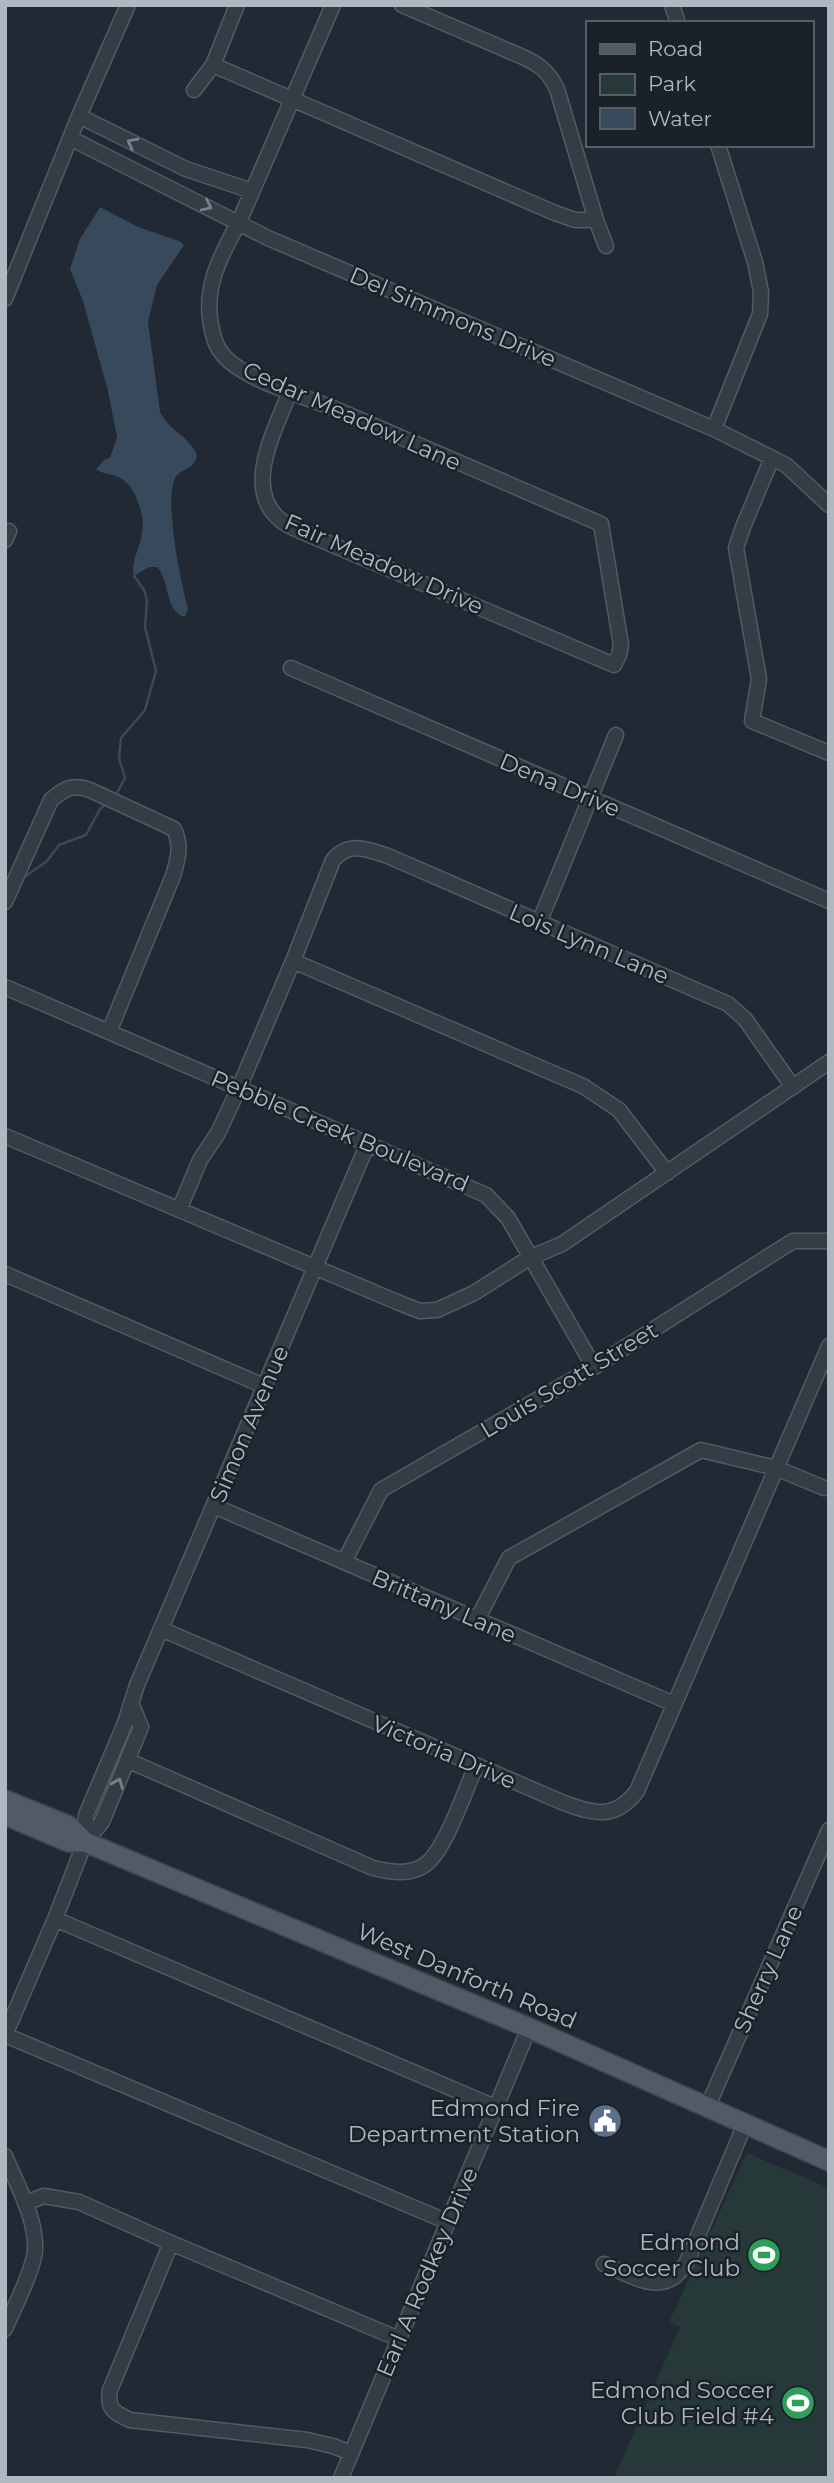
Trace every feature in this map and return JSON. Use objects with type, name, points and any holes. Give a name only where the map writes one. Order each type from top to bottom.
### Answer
[{"type":"main road","name":"West Danforth Road","points":[[5,1800],[69,1826],[85,1842],[529,2028],[829,2161]]},
{"type":"main road","name":"West Danforth Road","points":[[5,1815],[69,1842],[85,1842]]},
{"type":"street","points":[[5,299],[79,116],[128,5]]},
{"type":"street","points":[[194,90],[213,65],[237,5]]},
{"type":"street","name":"Cedar Meadow Lane","points":[[333,5],[239,222],[223,249],[209,286],[209,322],[215,344],[229,361],[256,378],[601,524],[621,645],[614,665]]},
{"type":"street","points":[[402,5],[541,65],[550,74],[606,246]]},
{"type":"street","points":[[213,65],[555,213],[575,220],[596,220]]},
{"type":"street","points":[[79,116],[186,169],[252,191]]},
{"type":"street","name":"Del Simmons Drive","points":[[70,138],[268,238],[714,429],[772,458],[797,474],[829,505]]},
{"type":"street","points":[[714,429],[760,314],[761,292],[755,262],[719,147]]},
{"type":"street","points":[[174,191],[186,169]]},
{"type":"street","name":"Fair Meadow Drive","points":[[290,391],[261,470],[262,491],[270,508],[282,521],[614,665]]},
{"type":"street","points":[[772,458],[736,548],[759,679],[752,721],[829,753]]},
{"type":"street","name":"Dena Drive","points":[[291,668],[829,901]]},
{"type":"street","points":[[539,923],[616,735]]},
{"type":"street","points":[[5,902],[51,800],[65,788],[77,786],[90,790],[174,829],[180,841],[179,857],[173,876],[108,1032]]},
{"type":"street","name":"Lois Lynn Lane","points":[[293,961],[333,860],[340,851],[351,847],[368,849],[728,1004],[745,1019],[793,1087]]},
{"type":"street","points":[[179,1210],[200,1160],[218,1133],[239,1088],[293,961],[583,1086],[619,1110],[667,1173]]},
{"type":"street","name":"Pebble Creek Boulevard","points":[[5,987],[486,1195],[508,1218],[594,1367]]},
{"type":"street","points":[[5,1136],[315,1269],[420,1311],[437,1310],[451,1305],[529,1258],[562,1244],[829,1062]]},
{"type":"street","name":"Simon Avenue","points":[[85,1842],[86,1815],[132,1705],[137,1685],[368,1143]]},
{"type":"street","name":"Louis Scott Street","points":[[344,1563],[381,1489],[594,1367],[793,1241],[829,1241]]},
{"type":"street","points":[[5,1274],[264,1386]]},
{"type":"street","name":"Victoria Drive","points":[[161,1629],[476,1766],[590,1812],[619,1809],[628,1803],[637,1791],[829,1346]]},
{"type":"street","points":[[477,1620],[509,1558],[701,1450],[775,1468],[824,1488]]},
{"type":"street","name":"Brittany Lane","points":[[214,1506],[674,1704]]},
{"type":"street","name":"Simon Avenue","points":[[85,1842],[102,1822],[141,1727],[132,1705]]},
{"type":"street","points":[[127,1760],[373,1868],[391,1873],[425,1865],[439,1846],[476,1766]]},
{"type":"street","name":"Sherry Lane","points":[[707,2108],[829,1830]]},
{"type":"street","points":[[85,1842],[5,2035],[448,2222]]},
{"type":"street","points":[[55,1919],[495,2107]]},
{"type":"street","name":"Earl A Rodkey Drive","points":[[341,2478],[529,2028]]},
{"type":"street","points":[[604,2264],[646,2282],[674,2277],[686,2264],[745,2124]]},
{"type":"street","points":[[5,2156],[32,2224],[35,2254],[5,2329]]},
{"type":"street","points":[[25,2203],[44,2196],[79,2202],[171,2244],[399,2339]]},
{"type":"street","points":[[171,2244],[110,2390],[108,2404],[111,2409],[130,2420],[307,2440],[351,2453]]},
{"type":"green space","name":"Edmond Soccer Club","points":[[747,2153],[829,2188],[829,2478],[614,2478],[680,2327],[669,2322]]},
{"type":"water","points":[[100,207],[138,227],[184,245],[157,285],[148,322],[160,412],[190,444],[197,456],[193,465],[175,478],[172,489],[172,523],[188,609],[185,617],[174,609],[157,567],[149,567],[134,576],[133,565],[143,527],[139,506],[134,492],[126,482],[96,469],[104,460],[110,458],[117,437],[108,391],[83,301],[70,269],[80,239]]},
{"type":"waterway","points":[[116,795],[125,778],[119,758],[121,738],[145,710],[156,671],[145,627],[147,600],[144,590],[134,576]]},
{"type":"waterway","points":[[23,878],[47,861],[59,845],[86,835],[100,809],[106,804]]},
{"type":"place","name":"Edmond Fire Department Station","points":[[605,2121]]},
{"type":"place","name":"Edmond Soccer Club","points":[[764,2255]]},
{"type":"place","name":"Edmond Soccer Club Field #4","points":[[798,2403]]}]
